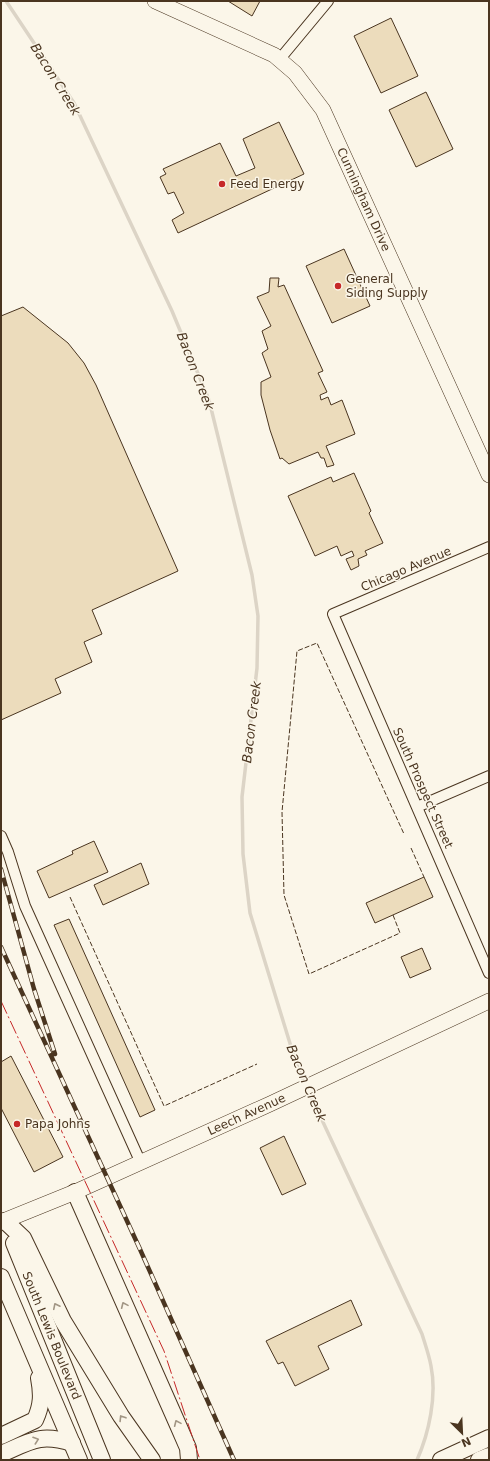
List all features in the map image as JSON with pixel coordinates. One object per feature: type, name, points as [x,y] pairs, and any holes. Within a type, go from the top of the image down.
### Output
[{"type":"main road","points":[[75,1192],[188,1448],[189,1460]]},
{"type":"main road","points":[[2,1218],[22,1238],[63,1321],[148,1455]]},
{"type":"main road","name":"South Lewis Boulevard","points":[[2,1218],[102,1460]]},
{"type":"main road","name":"South Lewis Boulevard","points":[[1,1277],[79,1460]]},
{"type":"main road","points":[[34,1353],[42,1393],[41,1406],[35,1420]]},
{"type":"main road","points":[[1,1436],[35,1420],[89,1429]]},
{"type":"main road","points":[[1,1454],[41,1438],[56,1438],[72,1444]]},
{"type":"main road","points":[[441,1460],[489,1438]]},
{"type":"main road","points":[[479,1460],[489,1456]]},
{"type":"street","name":"Cunningham Drive","points":[[155,1],[274,55],[295,73],[323,110],[489,475]]},
{"type":"street","points":[[279,60],[328,1]]},
{"type":"street","name":"Chicago Avenue","points":[[333,614],[489,547]]},
{"type":"street","name":"South Prospect Street","points":[[333,614],[489,973]]},
{"type":"street","points":[[417,807],[489,776]]},
{"type":"street","points":[[1,836],[8,852],[26,906],[140,1161]]},
{"type":"street","name":"Leech Avenue","points":[[2,1218],[75,1192],[140,1161],[270,1104],[489,1001]]},
{"type":"building","points":[[228,1],[260,1],[252,16]]},
{"type":"building","points":[[391,18],[418,76],[381,93],[354,36]]},
{"type":"building","points":[[426,92],[453,149],[416,167],[389,110]]},
{"type":"building","name":"Feed Energy","points":[[279,122],[304,174],[178,233],[172,220],[184,213],[174,192],[168,194],[160,177],[166,174],[163,169],[220,143],[236,176],[255,168],[243,139]]},
{"type":"building","name":"General Siding Supply","points":[[344,249],[370,306],[332,323],[306,266]]},
{"type":"building","points":[[270,278],[279,278],[278,287],[284,285],[323,371],[318,373],[327,392],[320,395],[321,400],[328,397],[331,405],[342,400],[355,434],[326,446],[334,465],[327,467],[324,458],[321,458],[318,452],[289,464],[282,458],[280,459],[270,430],[261,395],[261,382],[271,377],[262,353],[268,349],[262,331],[271,326],[257,297],[269,292]]},
{"type":"building","points":[[23,307],[68,343],[84,363],[96,385],[178,571],[92,610],[102,634],[84,642],[92,662],[55,679],[61,693],[1,720],[1,316]]},
{"type":"building","points":[[354,473],[371,511],[369,513],[383,543],[365,551],[367,555],[358,559],[359,566],[351,570],[346,559],[354,556],[352,551],[341,556],[337,546],[315,556],[288,496],[331,477],[333,482]]},
{"type":"building","points":[[94,841],[108,872],[49,898],[37,871],[73,854],[72,851]]},
{"type":"building","points":[[141,863],[149,884],[103,905],[94,885]]},
{"type":"building","points":[[424,877],[433,897],[375,923],[366,903]]},
{"type":"building","points":[[69,919],[155,1110],[140,1117],[54,925]]},
{"type":"building","points":[[422,948],[431,969],[410,978],[401,957]]},
{"type":"building","points":[[11,1056],[63,1157],[34,1172],[1,1108],[1,1062]]},
{"type":"building","points":[[284,1136],[306,1184],[282,1195],[260,1148]]},
{"type":"building","points":[[351,1300],[362,1325],[318,1346],[329,1369],[295,1386],[283,1362],[278,1364],[266,1341]]},
{"type":"waterway","name":"Bacon Creek","points":[[6,1],[74,103],[172,311],[209,400],[252,575],[258,616],[257,668],[242,797],[243,854],[250,913],[296,1063],[305,1084]]},
{"type":"waterway","name":"Bacon Creek","points":[[308,1090],[422,1334],[427,1350],[433,1378],[431,1414],[425,1438],[417,1460]]},
{"type":"railway","points":[[1,869],[34,989],[55,1054]]},
{"type":"railway","points":[[1,947],[139,1247],[234,1460]]},
{"type":"fence","points":[[393,915],[400,933],[309,974],[284,895],[282,812],[297,651],[317,643],[404,834]]},
{"type":"fence","points":[[411,848],[424,877]]},
{"type":"fence","points":[[70,897],[164,1106],[257,1064]]},
{"type":"power","points":[[1,1001],[164,1351],[200,1460]]},
{"type":"place","name":"Feed Energy","points":[[222,184]]},
{"type":"place","name":"General Siding Supply","points":[[338,286]]},
{"type":"place","name":"Papa Johns","points":[[17,1124]]}]
